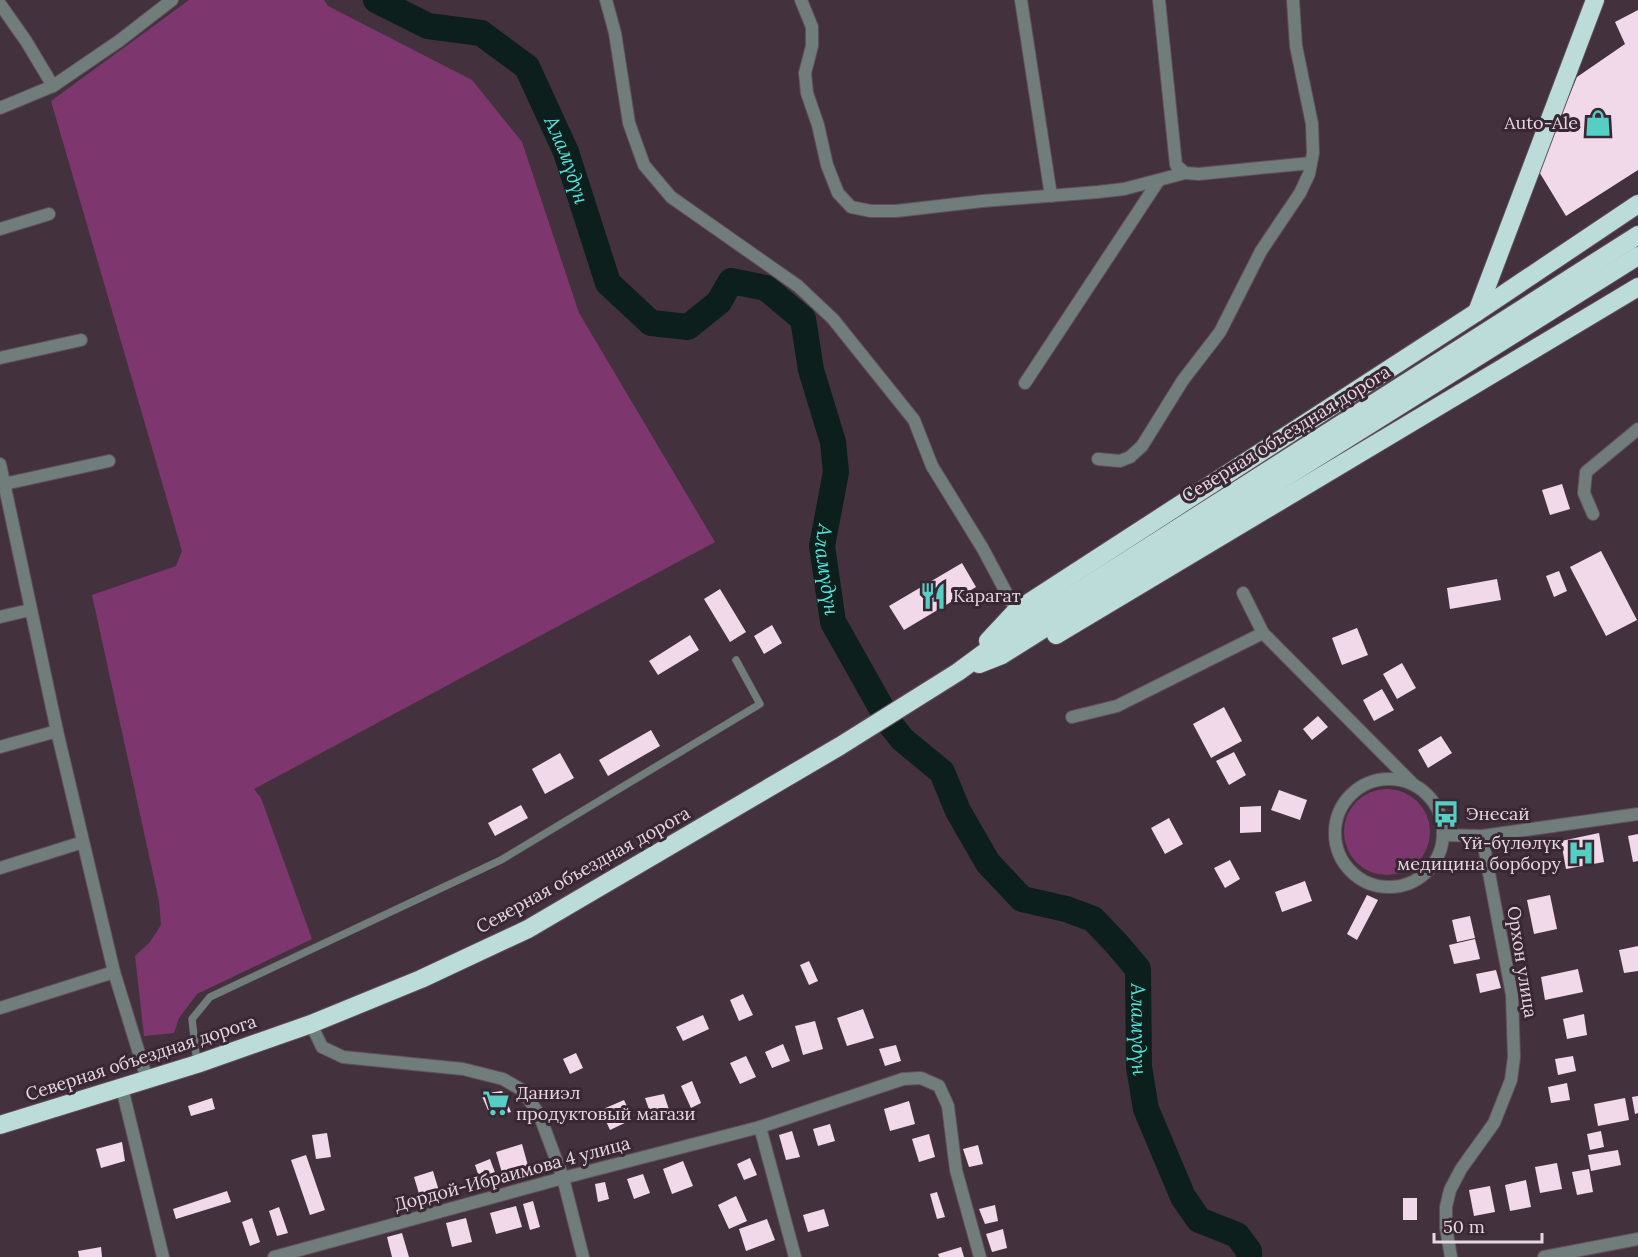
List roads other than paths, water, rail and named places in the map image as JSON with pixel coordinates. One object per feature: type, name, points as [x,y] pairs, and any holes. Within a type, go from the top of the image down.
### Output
[{"type":"highway","points":[[1477,312],[1595,0]]},
{"type":"highway","points":[[951,676],[1016,611],[1477,312],[1638,204]]},
{"type":"highway","name":"Северная объездная дорога","points":[[0,1125],[197,1064],[311,1024],[421,979],[528,929],[840,746],[1638,235]]},
{"type":"highway","name":"Северная объездная дорога","points":[[951,676],[1002,655],[1638,256]]},
{"type":"highway","points":[[951,676],[1008,664],[1638,287]]},
{"type":"street","points":[[0,108],[53,86],[119,41],[172,0]]},
{"type":"street","points":[[606,0],[615,33],[629,123],[644,165],[671,198],[798,286],[833,319],[914,420],[932,466],[983,549],[1016,611]]},
{"type":"street","points":[[801,0],[812,27],[812,46],[805,73],[807,93],[818,125],[827,165],[838,194],[851,207],[871,211],[896,211],[1124,189],[1185,173],[1199,174],[1311,163]]},
{"type":"street","points":[[1021,0],[1051,196]]},
{"type":"street","points":[[1159,0],[1176,165],[1185,173]]},
{"type":"street","points":[[1098,459],[1120,461],[1130,457],[1142,446],[1183,380],[1220,332],[1262,251],[1300,193],[1309,174],[1313,153],[1312,124],[1296,46],[1293,0]]},
{"type":"street","points":[[0,4],[53,86]]},
{"type":"street","points":[[1025,383],[1159,180]]},
{"type":"street","points":[[0,229],[49,214]]},
{"type":"street","points":[[0,358],[81,340]]},
{"type":"street","points":[[1593,514],[1584,493],[1586,472],[1638,429]]},
{"type":"street","points":[[2,485],[109,460]]},
{"type":"street","points":[[0,464],[2,485],[57,731],[114,972],[147,1079]]},
{"type":"street","points":[[1243,593],[1263,633],[1413,784],[1428,795],[1439,811],[1444,835],[1440,854],[1426,874],[1404,886],[1380,888],[1362,881],[1352,875],[1341,860],[1335,846],[1334,827],[1337,816],[1351,794],[1366,783],[1392,779],[1413,784]]},
{"type":"street","points":[[0,617],[30,610]]},
{"type":"street","points":[[1072,717],[1118,706],[1263,633]]},
{"type":"street","points":[[0,747],[57,731]]},
{"type":"street","points":[[1444,835],[1482,836],[1638,814]]},
{"type":"street","name":"Орхон улица","points":[[1451,1257],[1446,1228],[1446,1207],[1450,1190],[1494,1123],[1503,1104],[1514,1057],[1512,995],[1482,836]]},
{"type":"street","points":[[0,868],[83,842]]},
{"type":"street","points":[[0,1008],[114,972]]},
{"type":"street","points":[[311,1024],[322,1047],[343,1058],[463,1069],[503,1079],[522,1090],[539,1114],[562,1178],[583,1257]]},
{"type":"street","name":"Дордой-Ибраимова 4 улица","points":[[274,1257],[562,1178],[760,1127],[903,1079],[921,1078],[939,1086],[948,1106],[956,1170],[980,1257]]},
{"type":"street","points":[[122,1088],[162,1257]]},
{"type":"street","points":[[760,1127],[795,1257]]},
{"type":"street","points":[[1544,1257],[1638,1239]]},
{"type":"lane","points":[[197,1064],[192,1019],[210,997],[501,860],[760,704],[736,660]]},
{"type":"waterway","name":"Аламүдүн","points":[[376,0],[428,26],[481,33],[527,67],[566,152],[608,283],[651,323],[688,327],[719,302],[731,281],[766,288],[803,319],[811,370],[833,442],[836,472],[822,546],[833,622],[891,725],[902,739],[942,772],[958,811],[988,863],[1022,899],[1066,909],[1093,919],[1138,969],[1139,1067],[1146,1109],[1183,1197],[1199,1220],[1237,1235],[1249,1251],[1249,1257]]},
{"type":"place","name":"Auto-Ale","points":[[1598,123]]},
{"type":"place","name":"Карагат","points":[[933,596]]},
{"type":"place","name":"Энесай","points":[[1446,814]]},
{"type":"place","name":"Үй-бүлөлүк медицина борбору","points":[[1581,853]]},
{"type":"place","name":"Даниэл продуктовый магази","points":[[496,1103]]}]
